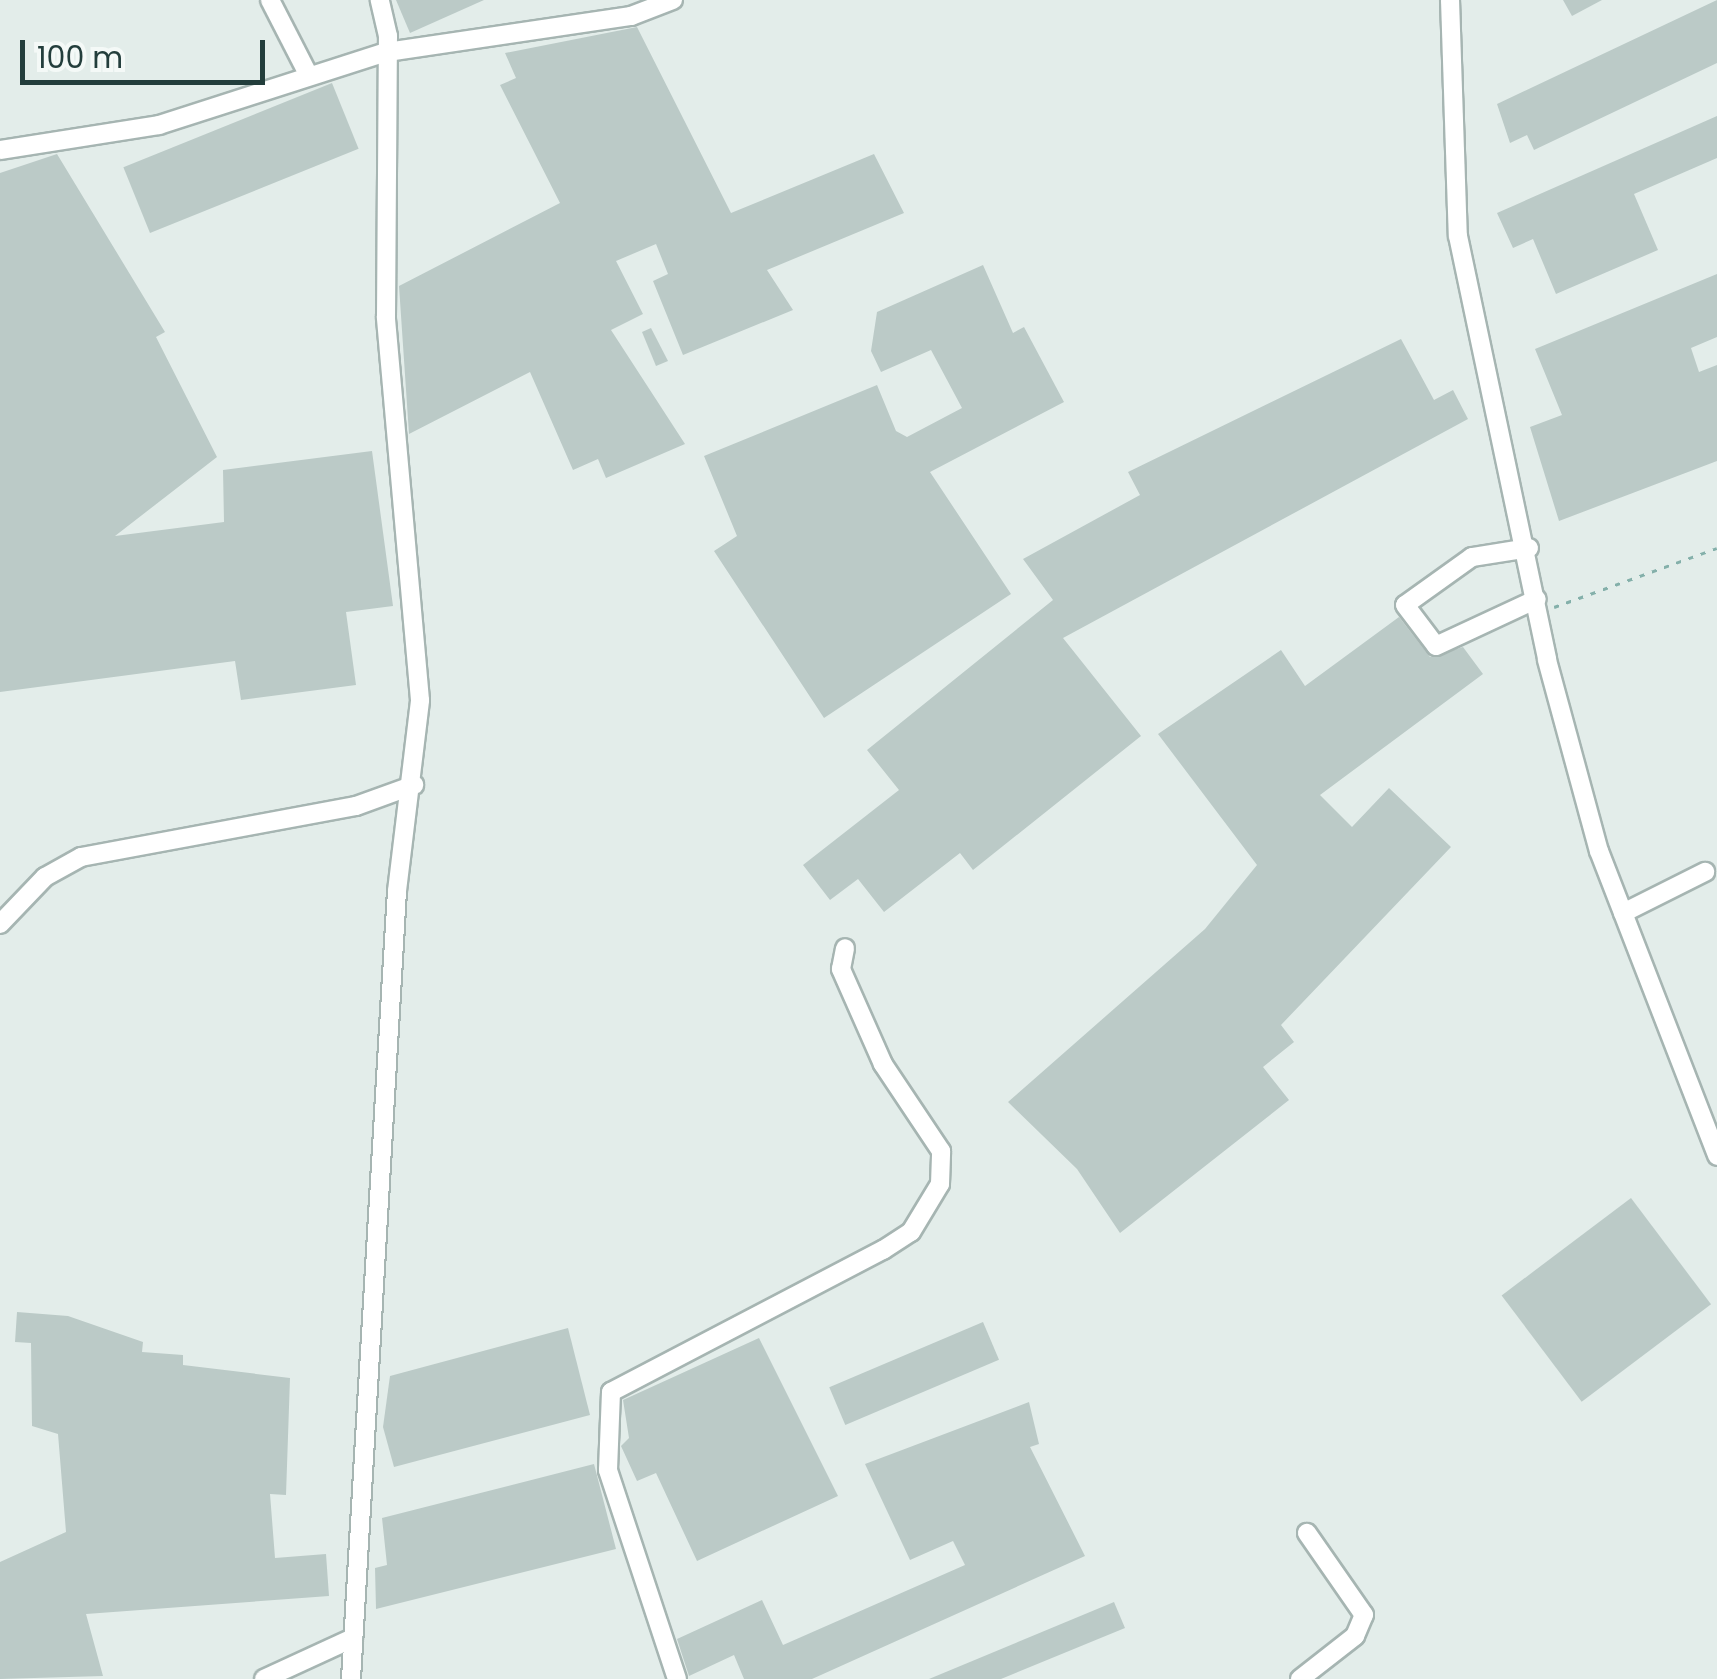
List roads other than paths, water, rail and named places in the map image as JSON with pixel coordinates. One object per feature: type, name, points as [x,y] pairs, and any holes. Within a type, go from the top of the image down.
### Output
[{"type":"street","points":[[270,0],[308,74]]},
{"type":"street","points":[[350,1679],[396,890],[414,784],[420,700],[386,317],[388,52],[380,0]]},
{"type":"street","points":[[0,150],[159,124],[308,74],[388,52],[631,16],[673,0]]},
{"type":"street","points":[[1450,0],[1458,236],[1529,548],[1570,756],[1623,913],[1717,1156]]},
{"type":"street","points":[[1529,548],[1472,557],[1405,605],[1436,646],[1538,606]]},
{"type":"street","points":[[0,924],[44,878],[80,857],[356,806],[414,784]]},
{"type":"street","points":[[1623,913],[1705,872]]},
{"type":"street","points":[[677,1679],[608,1470],[611,1392],[883,1250],[911,1232],[940,1184],[941,1152],[883,1064],[841,969],[845,948]]},
{"type":"street","points":[[1300,1679],[1355,1636],[1364,1615],[1307,1533]]},
{"type":"street","points":[[264,1679],[353,1638]]}]
